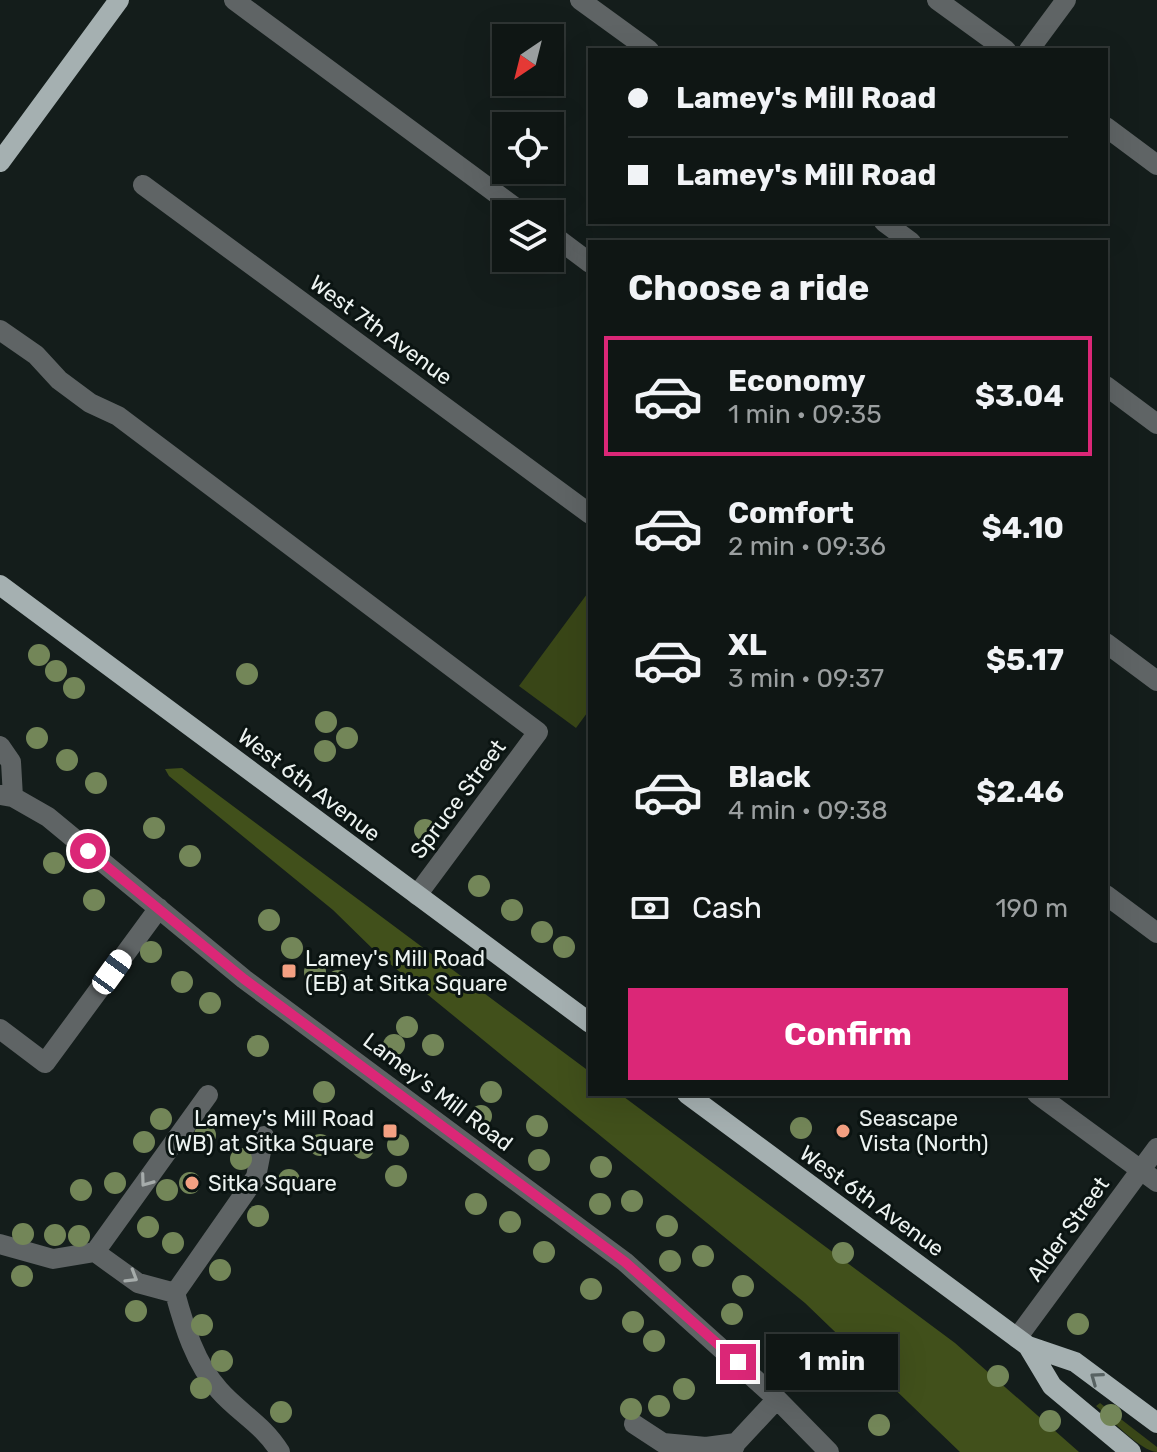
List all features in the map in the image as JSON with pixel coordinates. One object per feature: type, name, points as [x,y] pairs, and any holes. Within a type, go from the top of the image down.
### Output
[{"type":"main road","points":[[0,162],[119,0]]},
{"type":"main road","name":"West 6th Avenue","points":[[0,585],[588,1022]]},
{"type":"main road","name":"West 6th Avenue","points":[[690,1096],[1023,1342],[1075,1362],[1157,1423]]},
{"type":"main road","name":"West 6th Avenue","points":[[1023,1342],[1052,1386],[1131,1452]]},
{"type":"street","points":[[234,0],[505,200]]},
{"type":"street","points":[[580,0],[646,48]]},
{"type":"street","points":[[937,0],[1003,48]]},
{"type":"street","points":[[1030,48],[1066,0]]},
{"type":"street","points":[[1108,128],[1157,165]]},
{"type":"street","name":"West 7th Avenue","points":[[143,185],[588,513]]},
{"type":"street","points":[[564,244],[588,262]]},
{"type":"street","name":"Spruce Street","points":[[0,330],[36,355],[59,380],[90,403],[118,416],[538,732],[417,895]]},
{"type":"street","points":[[1108,387],[1157,424]]},
{"type":"street","points":[[1108,644],[1157,681]]},
{"type":"street","points":[[0,746],[11,762],[6,796]]},
{"type":"street","name":"Lamey's Mill Road","points":[[6,796],[48,817],[244,979],[625,1262],[777,1399],[829,1452]]},
{"type":"street","points":[[1108,896],[1157,933]]},
{"type":"street","points":[[0,1029],[45,1063],[159,908]]},
{"type":"street","points":[[0,1244],[53,1259],[95,1252],[208,1095]]},
{"type":"street","points":[[1040,1096],[1149,1176]]},
{"type":"street","points":[[175,1293],[256,1177],[264,1136]]},
{"type":"street","name":"Alder Street","points":[[1023,1342],[1149,1176],[1157,1148]]},
{"type":"street","points":[[95,1252],[138,1283],[175,1293]]},
{"type":"street","points":[[175,1293],[195,1354],[218,1389],[268,1433],[280,1452]]},
{"type":"street","points":[[634,1424],[663,1443],[734,1448],[777,1399]]},
{"type":"green space","points":[[588,593],[588,712],[576,728],[519,686]]},
{"type":"green space","points":[[182,768],[588,1071],[588,1096],[623,1096],[955,1343],[1079,1452],[960,1452],[805,1303],[378,954],[333,910],[169,776],[165,769]]},
{"type":"green space","points":[[1100,1403],[1157,1447],[1157,1452],[1142,1446],[1125,1433],[1096,1406]]},
{"type":"place","name":"Lamey's Mill Road (EB) at Sitka Square","points":[[289,971]]},
{"type":"place","name":"Lamey's Mill Road (WB) at Sitka Square","points":[[390,1131]]},
{"type":"place","name":"Seascape Vista (North)","points":[[843,1131]]},
{"type":"place","name":"Sitka Square","points":[[192,1183]]},
{"type":"route","points":[[88,851],[244,979],[625,1262],[738,1362]]}]
